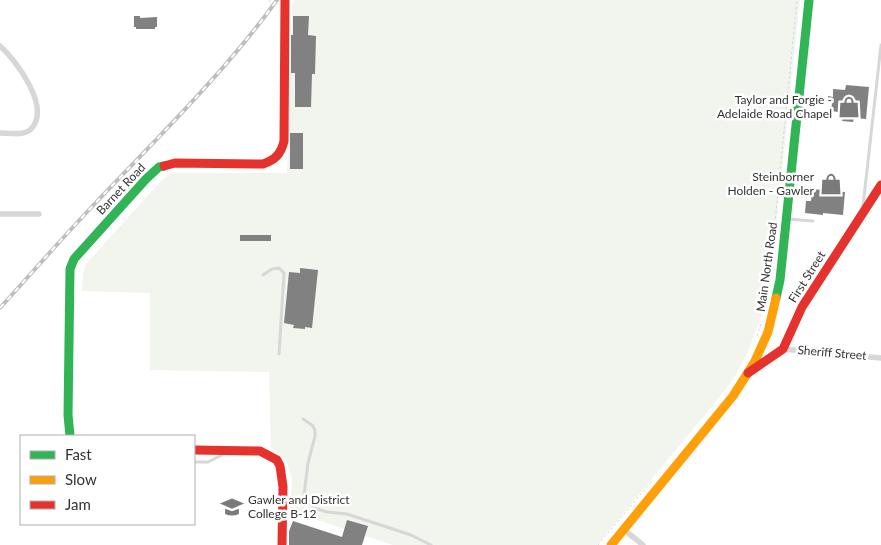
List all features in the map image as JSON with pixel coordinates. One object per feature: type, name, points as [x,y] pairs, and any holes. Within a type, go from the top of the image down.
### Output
[{"type":"street","name":"Barnet Road","points":[[70,435],[68,415],[70,269],[74,260],[146,179],[159,167],[175,163],[263,164],[273,161],[278,156],[284,141],[285,0]]},
{"type":"street","name":"Main North Road","points":[[611,545],[722,410],[748,373],[763,344],[772,319],[780,280],[809,0]]},
{"type":"street","points":[[0,46],[27,78],[35,97],[36,113],[35,122],[30,130],[22,134],[0,133]]},
{"type":"street","name":"First Street","points":[[748,373],[783,349],[802,307],[881,185]]},
{"type":"street","points":[[0,214],[39,214]]},
{"type":"street","name":"Sheriff Street","points":[[783,349],[881,358]]},
{"type":"street","points":[[195,450],[260,451],[278,461],[282,476],[282,545]]},
{"type":"street","points":[[624,530],[642,545]]},
{"type":"lane","points":[[863,212],[881,45]]},
{"type":"lane","points":[[786,219],[813,221]]},
{"type":"lane","points":[[263,275],[272,269],[279,268],[284,273],[278,354]]},
{"type":"lane","points":[[303,420],[312,425],[315,430],[304,495],[314,508],[326,512],[347,514],[411,535],[431,545]]},
{"type":"lane","points":[[195,462],[208,462],[229,451]]},
{"type":"path","points":[[269,0],[273,8],[280,0]]},
{"type":"path","points":[[767,299],[797,0]]},
{"type":"path","points":[[755,342],[764,315]]},
{"type":"path","points":[[598,545],[655,478]]},
{"type":"shaded area","points":[[294,0],[800,0],[769,294],[748,352],[734,378],[713,405],[597,545],[393,545],[290,511],[292,477],[286,461],[271,448],[269,372],[150,370],[150,293],[82,291],[83,274],[86,264],[161,181],[171,173],[287,173],[292,3]]},
{"type":"building","points":[[134,16],[140,16],[140,18],[157,17],[157,27],[155,29],[136,29],[134,27]]},
{"type":"building","points":[[293,16],[309,16],[308,35],[316,36],[315,74],[312,74],[311,107],[295,107],[295,73],[291,73]]},
{"type":"building","name":"Taylor and Forgie - Adelaide Road Chapel","points":[[846,85],[869,87],[866,119],[854,118],[853,122],[842,121],[843,117],[838,117],[838,112],[831,111],[832,103],[828,103],[828,96],[833,97],[833,89],[845,90]]},
{"type":"building","points":[[290,133],[303,133],[303,169],[290,169]]},
{"type":"building","points":[[812,189],[845,192],[843,215],[805,213],[806,201],[811,201]]},
{"type":"building","points":[[240,235],[271,235],[271,241],[240,241]]},
{"type":"building","points":[[300,268],[318,270],[312,328],[305,327],[305,329],[293,328],[294,325],[284,323],[289,272],[300,273]]},
{"type":"building","points":[[347,520],[368,526],[362,545],[289,545],[289,531],[293,521],[342,537]]},
{"type":"railway","points":[[0,308],[76,224],[210,83],[277,0]]},
{"type":"traffic: fast","points":[[776,298],[780,280],[809,0]]},
{"type":"traffic: fast","points":[[70,435],[68,415],[70,269],[74,259],[146,179],[159,167],[164,166]]},
{"type":"traffic: slow","points":[[611,545],[733,396],[754,363],[768,332],[776,298]]},
{"type":"traffic: jam","points":[[164,166],[175,163],[263,164],[271,161],[279,153],[284,141],[285,0]]},
{"type":"traffic: jam","points":[[748,373],[783,349],[802,307],[881,185]]},
{"type":"traffic: jam","points":[[195,450],[260,451],[277,460],[280,466],[283,487],[282,545]]},
{"type":"place","name":"Taylor and Forgie - Adelaide Road Chapel","points":[[849,107]]},
{"type":"place","name":"Steinborner Holden - Gawler","points":[[831,184]]},
{"type":"place","name":"Gawler and District College B-12","points":[[232,507]]}]
